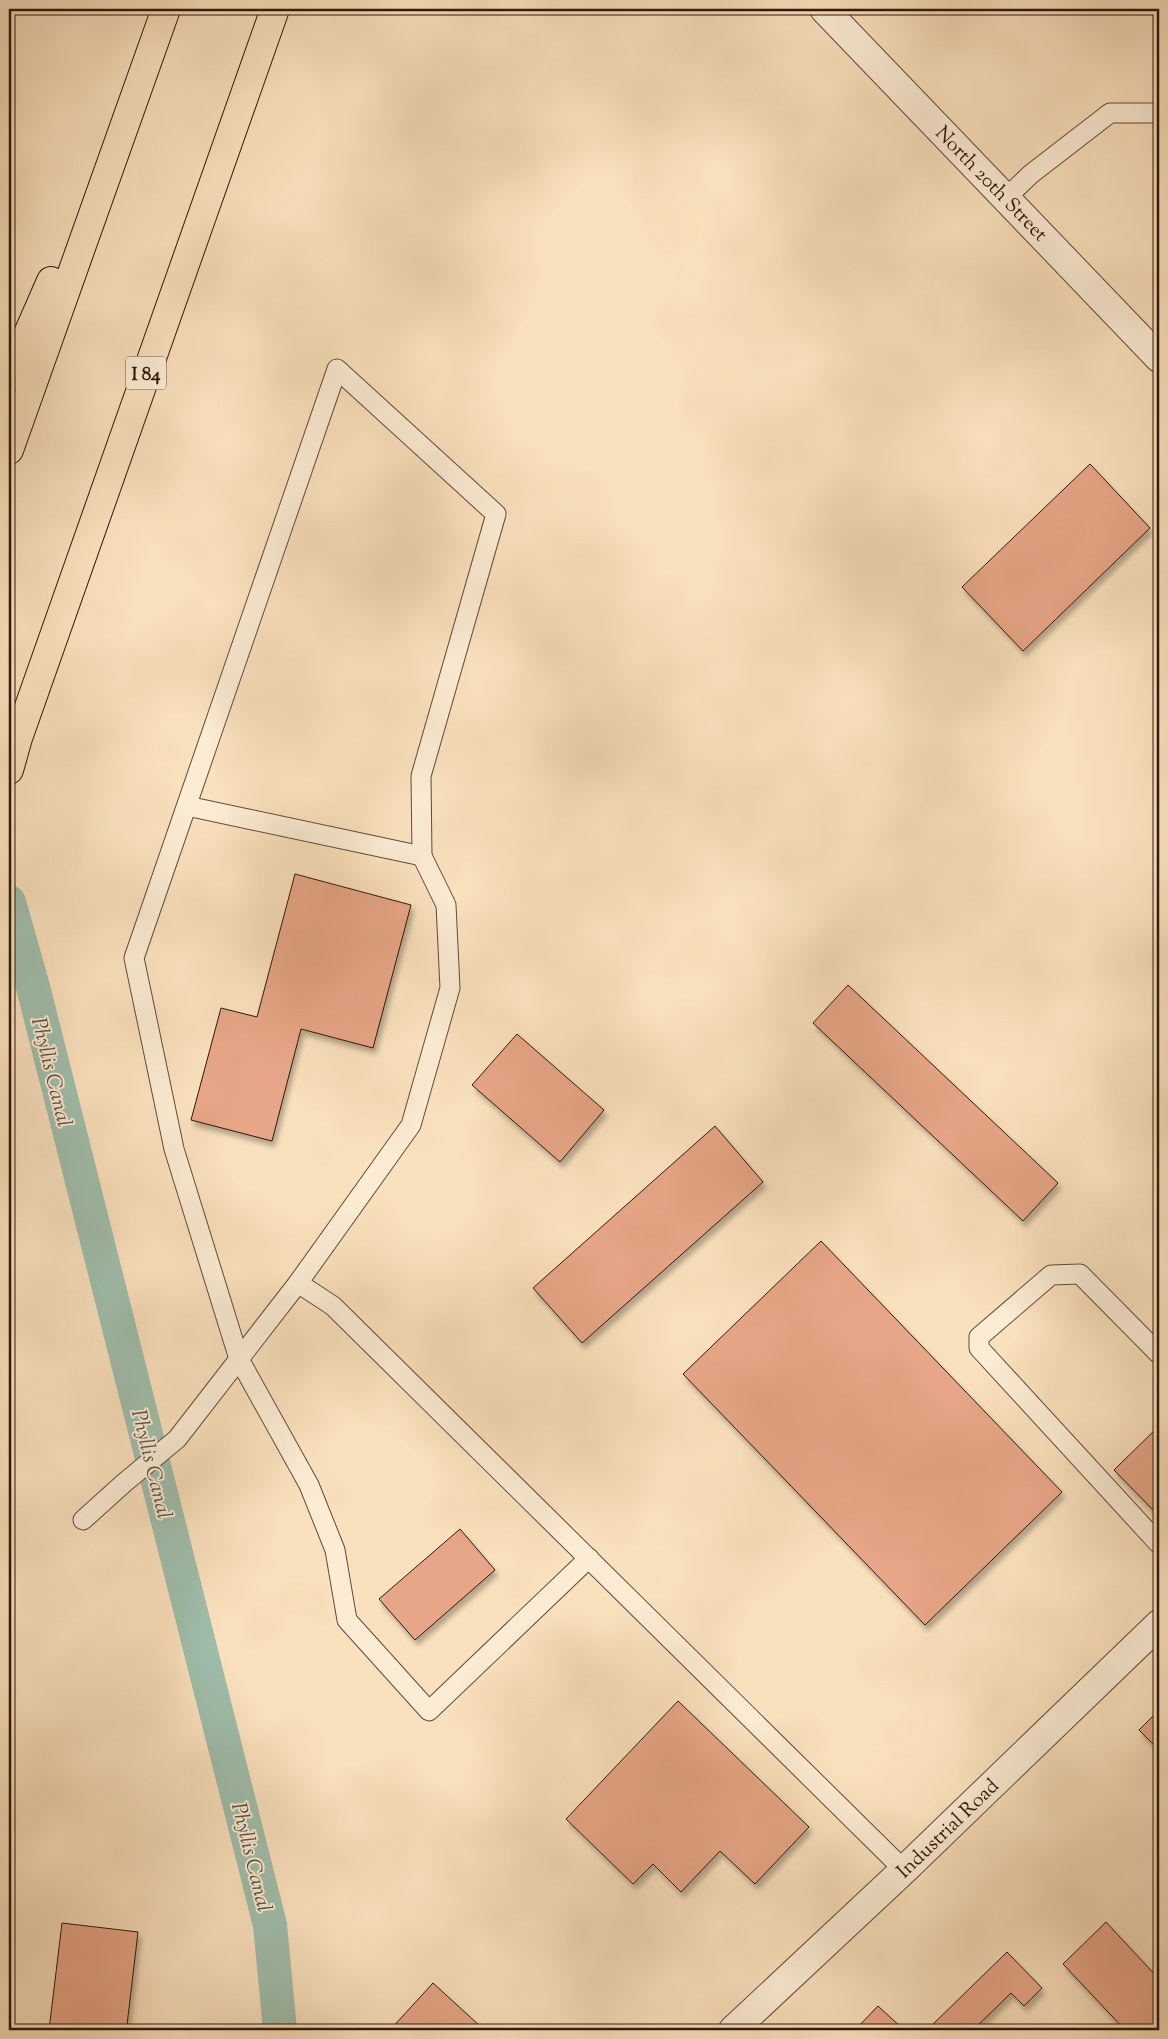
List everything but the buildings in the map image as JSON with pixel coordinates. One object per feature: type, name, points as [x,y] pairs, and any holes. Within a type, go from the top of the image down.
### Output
[{"type":"highway","points":[[9,450],[166,9]]},
{"type":"highway","name":"I 84","points":[[9,770],[18,738],[275,9]]},
{"type":"highway","points":[[9,377],[142,76]]},
{"type":"street","name":"North 20th Street","points":[[831,12],[1159,358]]},
{"type":"street","name":"Industrial Road","points":[[741,2028],[1159,1624]]},
{"type":"lane","points":[[1006,198],[1031,174],[1110,114],[1159,114]]},
{"type":"lane","points":[[84,1520],[124,1483],[177,1439],[239,1359],[298,1284],[411,1125],[450,988],[446,905],[422,856],[421,776],[496,514],[337,369],[134,958],[174,1149],[239,1359],[309,1485],[335,1550],[347,1620],[429,1711],[588,1558]]},
{"type":"lane","points":[[187,806],[422,856]]},
{"type":"lane","points":[[1159,1354],[1080,1274],[1052,1275],[979,1337],[979,1348],[1159,1544]]},
{"type":"lane","points":[[298,1284],[333,1306],[904,1870]]},
{"type":"waterway","name":"Phyllis Canal","points":[[9,902],[33,987],[270,1925],[280,2030]]}]
